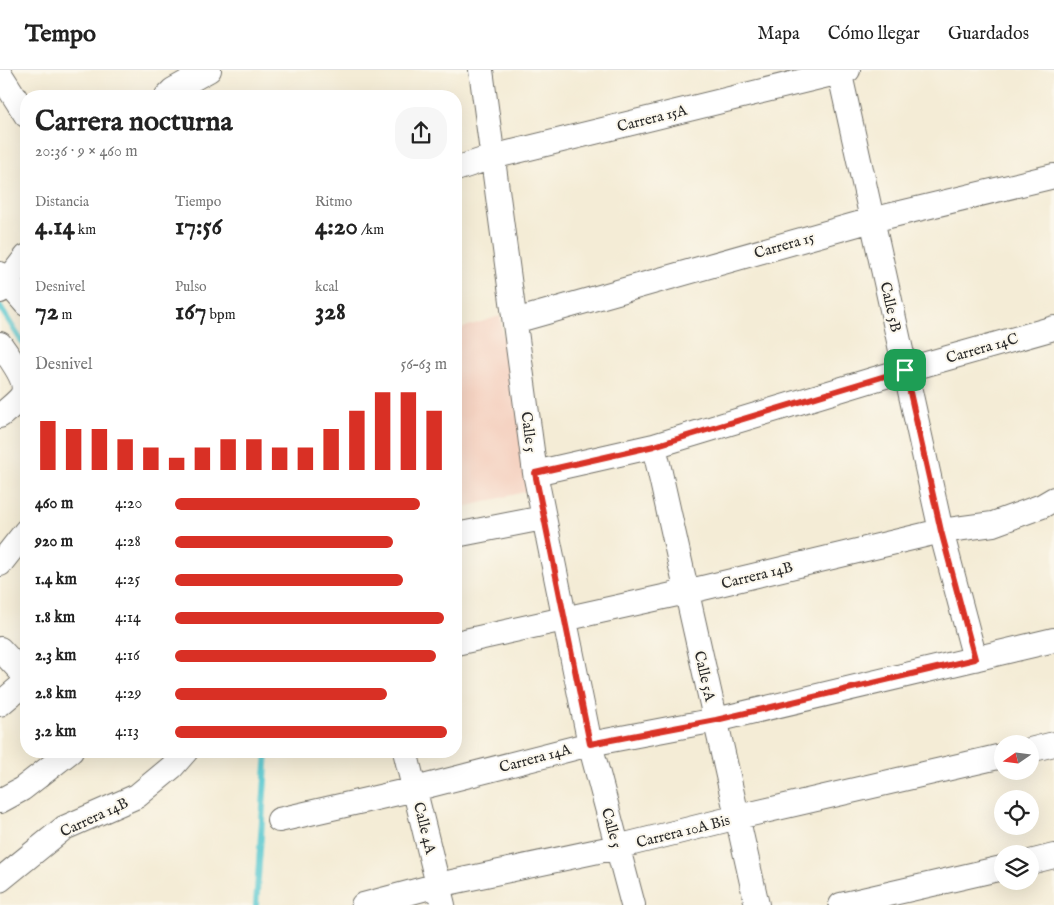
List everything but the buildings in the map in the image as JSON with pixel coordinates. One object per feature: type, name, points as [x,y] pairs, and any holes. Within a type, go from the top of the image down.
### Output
[{"type":"street","points":[[173,90],[209,70]]},
{"type":"street","name":"Calle 5","points":[[481,70],[535,473],[543,518],[590,744],[633,905]]},
{"type":"street","name":"Carrera 15A","points":[[462,166],[492,157],[842,71]]},
{"type":"street","name":"Calle 5B","points":[[842,71],[872,220],[941,531],[975,659]]},
{"type":"street","points":[[0,74],[20,106]]},
{"type":"street","name":"Carrera 15","points":[[515,321],[872,220],[1054,176]]},
{"type":"street","points":[[20,263],[2,282],[20,298]]},
{"type":"street","name":"Carrera 14C","points":[[535,473],[654,446],[905,370],[1054,328]]},
{"type":"street","points":[[0,344],[20,375]]},
{"type":"street","points":[[0,416],[20,397]]},
{"type":"street","name":"Calle 5A","points":[[654,446],[757,905]]},
{"type":"street","name":"Carrera 14B","points":[[462,642],[565,620],[941,531],[993,524],[1042,506],[1054,499]]},
{"type":"street","points":[[462,534],[543,518]]},
{"type":"street","points":[[0,564],[20,539]]},
{"type":"street","name":"Carrera 14A","points":[[279,820],[415,789],[590,744],[716,720],[1054,640]]},
{"type":"street","points":[[0,649],[20,671]]},
{"type":"street","points":[[0,704],[20,687]]},
{"type":"street","points":[[1039,748],[1054,744]]},
{"type":"street","points":[[0,801],[22,789],[62,758]]},
{"type":"street","name":"Carrera 14B","points":[[0,880],[64,828],[137,796],[172,767],[180,758]]},
{"type":"street","name":"Calle 4A","points":[[407,758],[440,895]]},
{"type":"street","name":"Carrera 10A Bis","points":[[363,905],[440,895],[617,847],[738,817],[994,758]]},
{"type":"street","points":[[1039,860],[1054,856]]},
{"type":"street","points":[[841,905],[940,894],[994,871]]},
{"type":"shaded area","points":[[500,316],[532,490],[462,508],[462,328]]},
{"type":"waterway","points":[[0,307],[20,339]]},
{"type":"waterway","points":[[256,905],[266,758]]},
{"type":"route","points":[[905,370],[941,531],[975,659],[716,720],[590,744],[535,473],[654,446],[905,370]]}]
